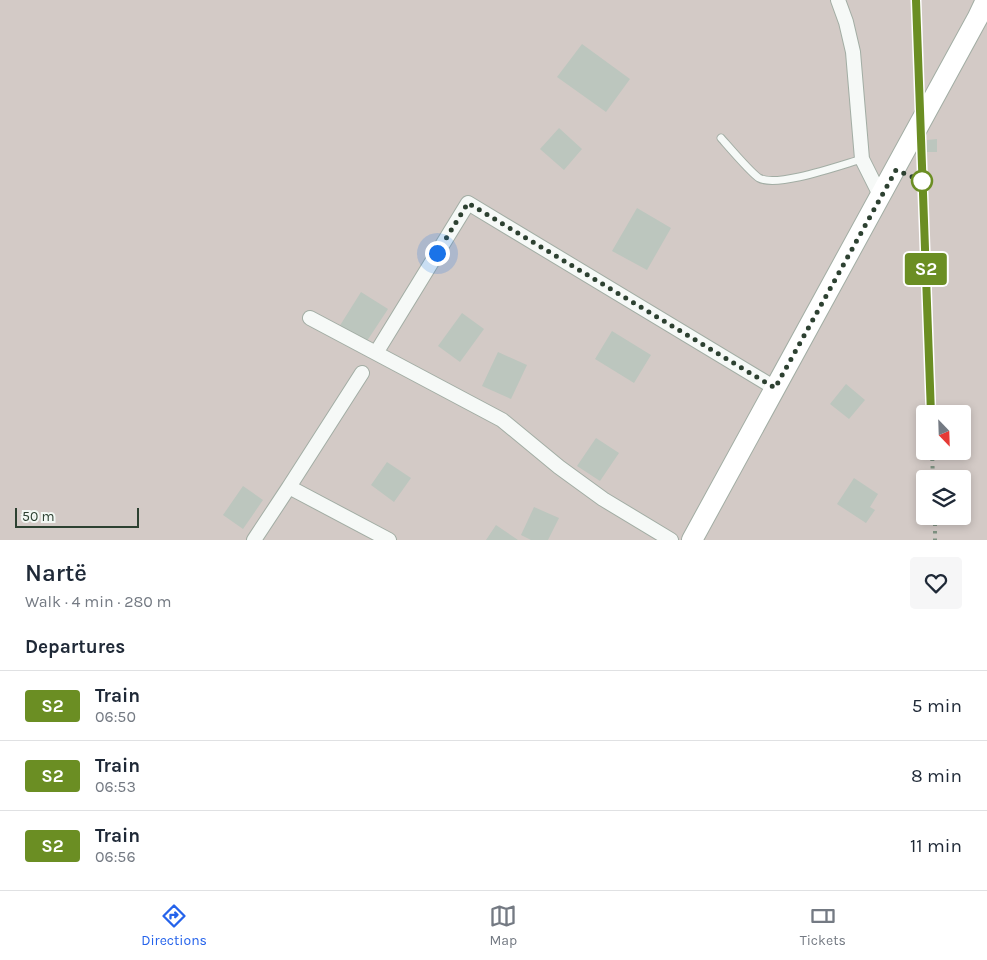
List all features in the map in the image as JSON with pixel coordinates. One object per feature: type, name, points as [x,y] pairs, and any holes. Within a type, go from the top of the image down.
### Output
[{"type":"street","points":[[838,0],[846,22],[853,52],[862,159],[881,197]]},
{"type":"street","points":[[692,540],[881,197],[986,0]]},
{"type":"street","points":[[376,353],[468,203],[775,388]]},
{"type":"street","points":[[310,318],[502,420],[559,467],[603,499],[671,540]]},
{"type":"street","points":[[254,540],[362,373]]},
{"type":"street","points":[[288,487],[388,540]]},
{"type":"lane","points":[[721,138],[760,178],[771,180],[792,179],[862,159]]},
{"type":"shaded area","points":[[0,0],[987,0],[987,540],[0,540]]},
{"type":"building","points":[[582,44],[630,79],[606,112],[557,77]]},
{"type":"building","points":[[559,128],[582,149],[564,170],[540,149]]},
{"type":"building","points":[[937,139],[937,152],[927,152],[927,140]]},
{"type":"building","points":[[637,208],[671,228],[647,270],[612,251]]},
{"type":"building","points":[[361,292],[388,309],[365,344],[339,327]]},
{"type":"building","points":[[462,313],[484,329],[460,362],[438,346]]},
{"type":"building","points":[[612,331],[651,355],[634,383],[595,359]]},
{"type":"building","points":[[498,352],[527,365],[511,399],[482,386]]},
{"type":"building","points":[[846,384],[865,400],[849,419],[830,404]]},
{"type":"building","points":[[596,438],[619,453],[600,481],[577,466]]},
{"type":"building","points":[[387,462],[411,478],[394,502],[371,485]]},
{"type":"building","points":[[854,478],[878,494],[870,507],[875,510],[866,523],[837,504]]},
{"type":"building","points":[[243,486],[263,500],[243,529],[223,515]]},
{"type":"building","points":[[534,507],[559,518],[548,540],[531,540],[521,535]]},
{"type":"building","points":[[496,525],[518,540],[486,540]]},
{"type":"railway","points":[[916,0],[931,405]]},
{"type":"railway","points":[[932,460],[933,470]]},
{"type":"railway","points":[[935,525],[935,540]]},
{"type":"train","name":"S2","points":[[916,0],[931,405]]},
{"type":"route","points":[[437,253],[468,203],[775,388],[896,170],[922,181]]}]
